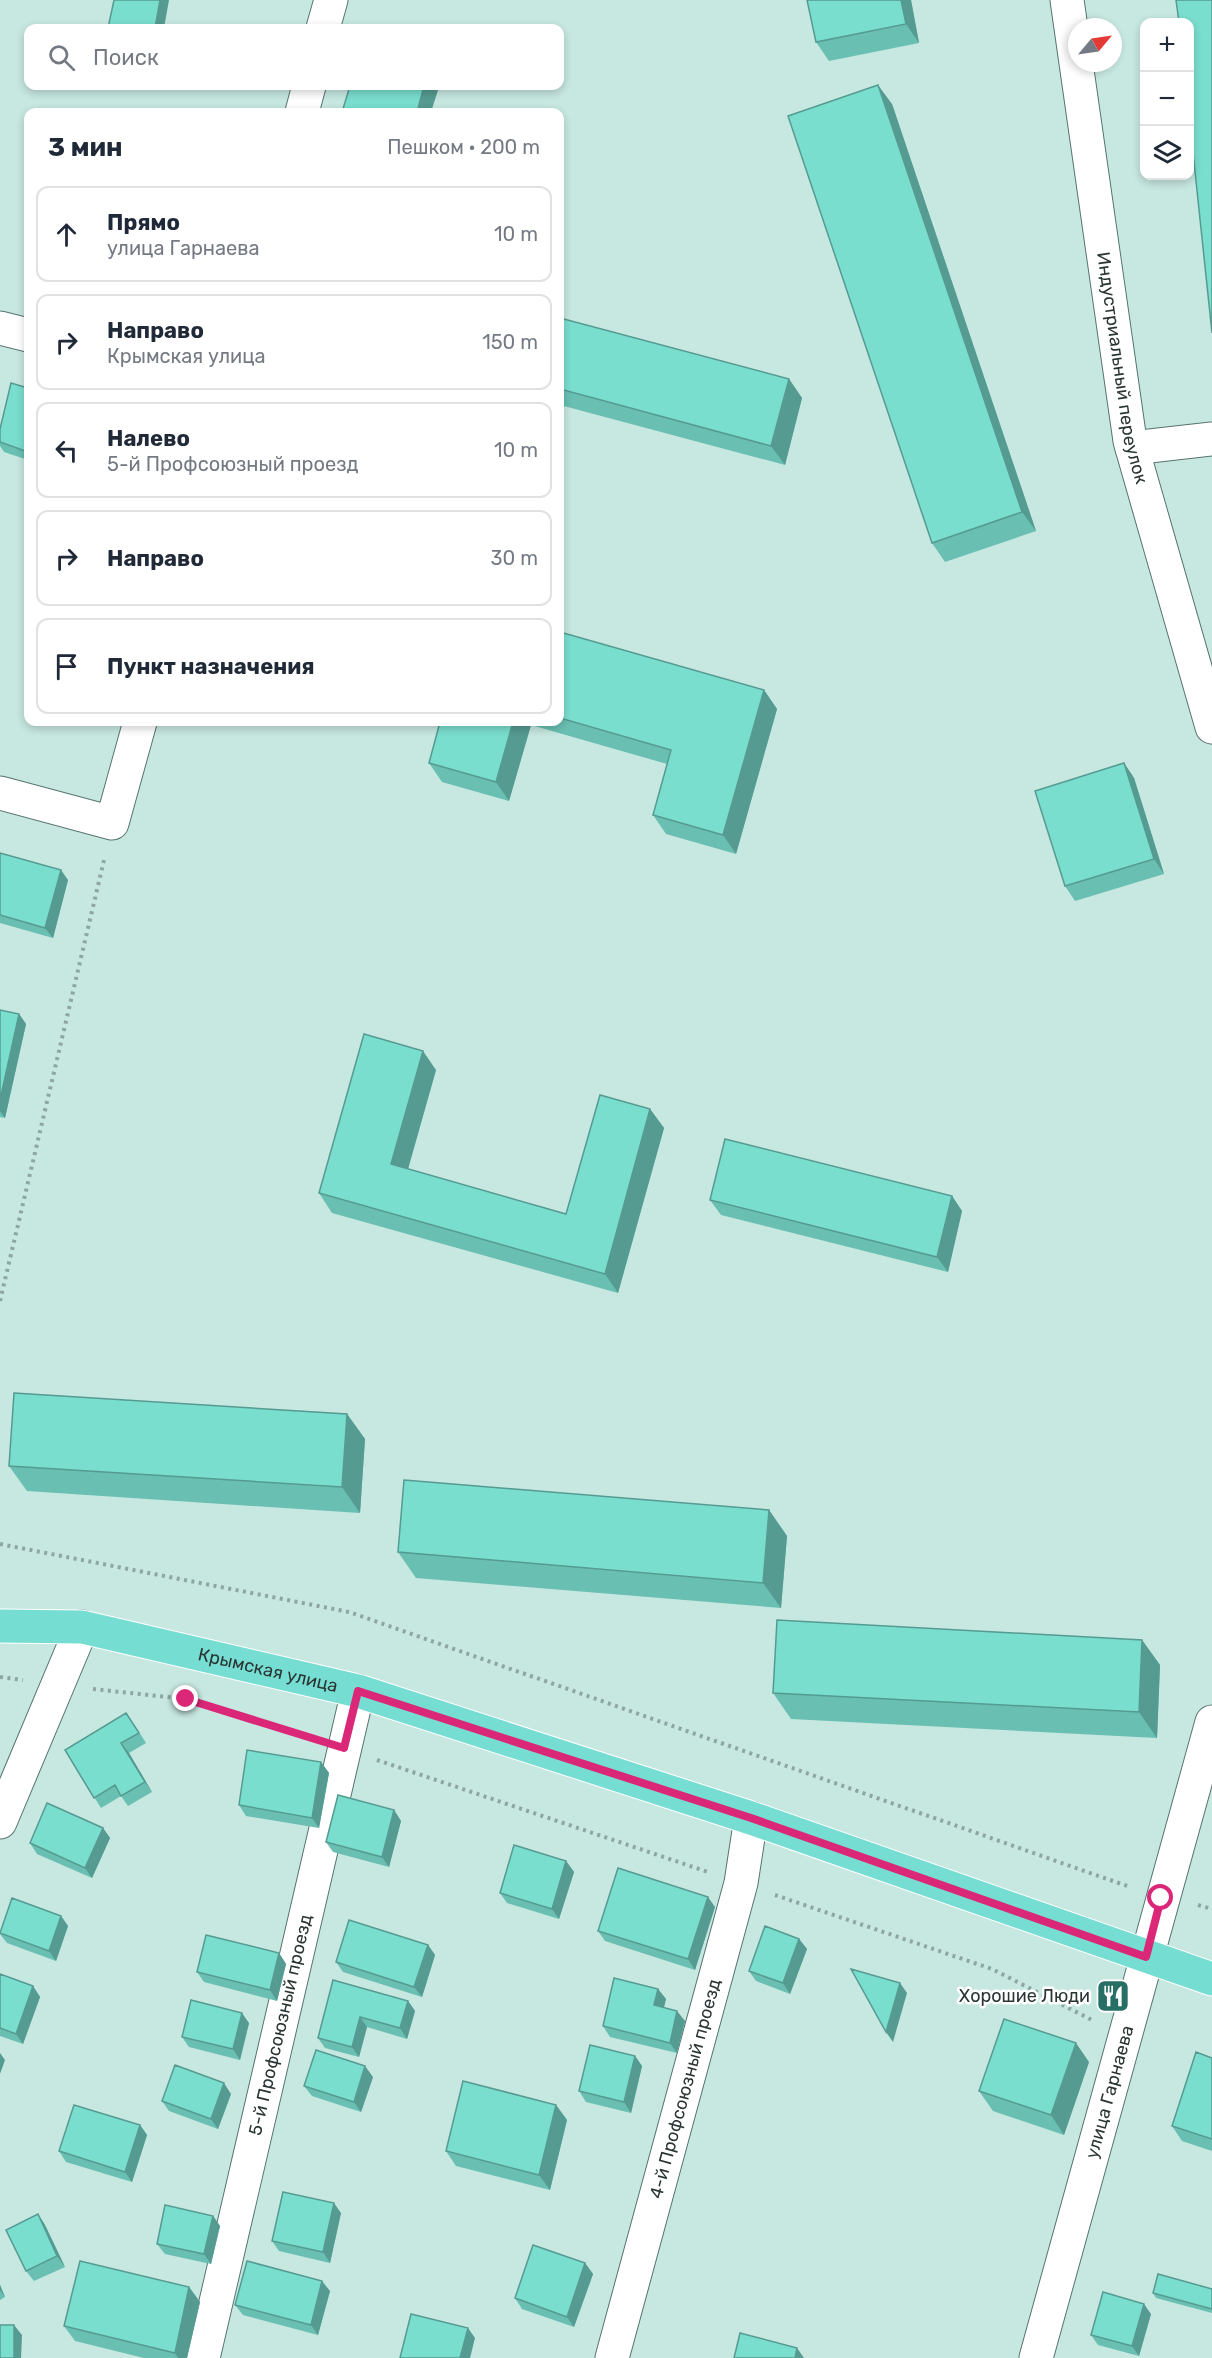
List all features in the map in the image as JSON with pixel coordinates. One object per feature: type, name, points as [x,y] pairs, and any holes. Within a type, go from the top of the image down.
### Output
[{"type":"main road","name":"Крымская улица","points":[[0,1626],[82,1627],[358,1691],[751,1818],[1212,1979]]},
{"type":"street","points":[[324,24],[331,0]]},
{"type":"street","name":"Индустриальный переулок","points":[[1067,0],[1132,448],[1212,727]]},
{"type":"street","points":[[303,108],[308,90]]},
{"type":"street","points":[[0,328],[24,334]]},
{"type":"street","points":[[1132,448],[1212,438]]},
{"type":"street","points":[[0,793],[112,823],[139,726]]},
{"type":"street","points":[[0,1822],[82,1627]]},
{"type":"street","name":"5-й Профсоюзный проезд","points":[[203,2358],[358,1691]]},
{"type":"street","name":"улица Гарнаева","points":[[1045,2355],[1161,1898],[1212,1722]]},
{"type":"street","name":"4-й Профсоюзный проезд","points":[[612,2358],[741,1883],[751,1818]]},
{"type":"path","points":[[0,1301],[112,823]]},
{"type":"path","points":[[0,1544],[349,1611],[1161,1898]]},
{"type":"path","points":[[0,1677],[59,1686],[186,1699],[344,1748],[992,1969],[1092,2020]]},
{"type":"building","points":[[114,0],[160,0],[156,24],[109,24]]},
{"type":"building","points":[[807,0],[901,0],[906,24],[816,42]]},
{"type":"building","points":[[1176,0],[1212,0],[1212,333],[1194,162],[1194,18],[1178,18]]},
{"type":"building","points":[[878,85],[1022,512],[932,543],[788,116]]},
{"type":"building","points":[[349,90],[423,90],[418,108],[343,108]]},
{"type":"building","points":[[564,319],[789,379],[771,446],[564,390]]},
{"type":"building","points":[[11,383],[24,387],[24,451],[0,442],[0,429]]},
{"type":"building","points":[[564,633],[764,690],[723,835],[653,815],[671,750],[564,719]]},
{"type":"building","points":[[439,726],[512,726],[496,782],[429,763]]},
{"type":"building","points":[[1124,763],[1154,859],[1065,886],[1035,791]]},
{"type":"building","points":[[0,853],[61,870],[45,928],[0,915]]},
{"type":"building","points":[[0,1010],[19,1014],[0,1100]]},
{"type":"building","points":[[364,1034],[423,1051],[391,1164],[566,1214],[600,1095],[650,1109],[605,1274],[319,1193]]},
{"type":"building","points":[[725,1139],[952,1196],[937,1257],[710,1200]]},
{"type":"building","points":[[14,1393],[347,1414],[342,1487],[9,1466]]},
{"type":"building","points":[[404,1480],[769,1510],[763,1583],[398,1552]]},
{"type":"building","points":[[777,1620],[1142,1640],[1139,1712],[773,1693]]},
{"type":"building","points":[[126,1713],[139,1733],[121,1743],[145,1782],[121,1796],[115,1785],[94,1798],[65,1750]]},
{"type":"building","points":[[247,1750],[321,1762],[312,1818],[239,1805]]},
{"type":"building","points":[[338,1795],[394,1810],[382,1857],[326,1842]]},
{"type":"building","points":[[47,1803],[103,1828],[85,1868],[30,1843]]},
{"type":"building","points":[[514,1845],[566,1861],[552,1909],[500,1893]]},
{"type":"building","points":[[618,1868],[708,1897],[688,1959],[598,1931]]},
{"type":"building","points":[[12,1898],[61,1916],[49,1951],[0,1933]]},
{"type":"building","points":[[349,1920],[428,1945],[414,1987],[336,1962]]},
{"type":"building","points":[[765,1926],[799,1939],[783,1983],[749,1971]]},
{"type":"building","points":[[206,1935],[279,1953],[270,1990],[197,1972]]},
{"type":"building","points":[[851,1969],[900,1983],[886,2032]]},
{"type":"building","points":[[0,1974],[33,1986],[16,2034],[0,2028]]},
{"type":"building","points":[[614,1978],[658,1989],[654,2005],[677,2011],[670,2043],[603,2026]]},
{"type":"building","points":[[333,1980],[408,2001],[400,2028],[360,2017],[352,2047],[318,2038]]},
{"type":"building","points":[[191,2000],[242,2013],[233,2049],[182,2037]]},
{"type":"building","points":[[1004,2019],[1076,2043],[1051,2115],[979,2091]]},
{"type":"building","points":[[590,2045],[635,2056],[624,2102],[579,2091]]},
{"type":"building","points":[[316,2050],[365,2066],[354,2102],[304,2086]]},
{"type":"building","points":[[1196,2052],[1212,2058],[1212,2139],[1172,2126]]},
{"type":"building","points":[[175,2065],[224,2083],[211,2119],[162,2101]]},
{"type":"building","points":[[463,2081],[556,2105],[539,2175],[446,2151]]},
{"type":"building","points":[[74,2105],[140,2125],[125,2172],[59,2151]]},
{"type":"building","points":[[283,2192],[334,2203],[323,2252],[272,2241]]},
{"type":"building","points":[[165,2205],[213,2216],[204,2254],[157,2244]]},
{"type":"building","points":[[38,2214],[57,2256],[26,2271],[6,2230]]},
{"type":"building","points":[[533,2245],[585,2263],[567,2317],[515,2298]]},
{"type":"building","points":[[80,2261],[189,2287],[175,2353],[64,2326]]},
{"type":"building","points":[[247,2261],[322,2281],[311,2325],[235,2305]]},
{"type":"building","points":[[1158,2274],[1212,2289],[1212,2309],[1153,2293]]},
{"type":"building","points":[[1103,2292],[1144,2304],[1132,2346],[1091,2335]]},
{"type":"building","points":[[411,2314],[468,2328],[460,2358],[400,2358]]},
{"type":"building","points":[[0,2325],[14,2325],[14,2358],[0,2358]]},
{"type":"building","points":[[740,2333],[797,2348],[795,2358],[734,2358]]},
{"type":"place","name":"Хорошие Люди","points":[[1113,1996]]},
{"type":"route","points":[[186,1699],[344,1748],[358,1691],[751,1818],[1146,1957],[1161,1898]]}]
